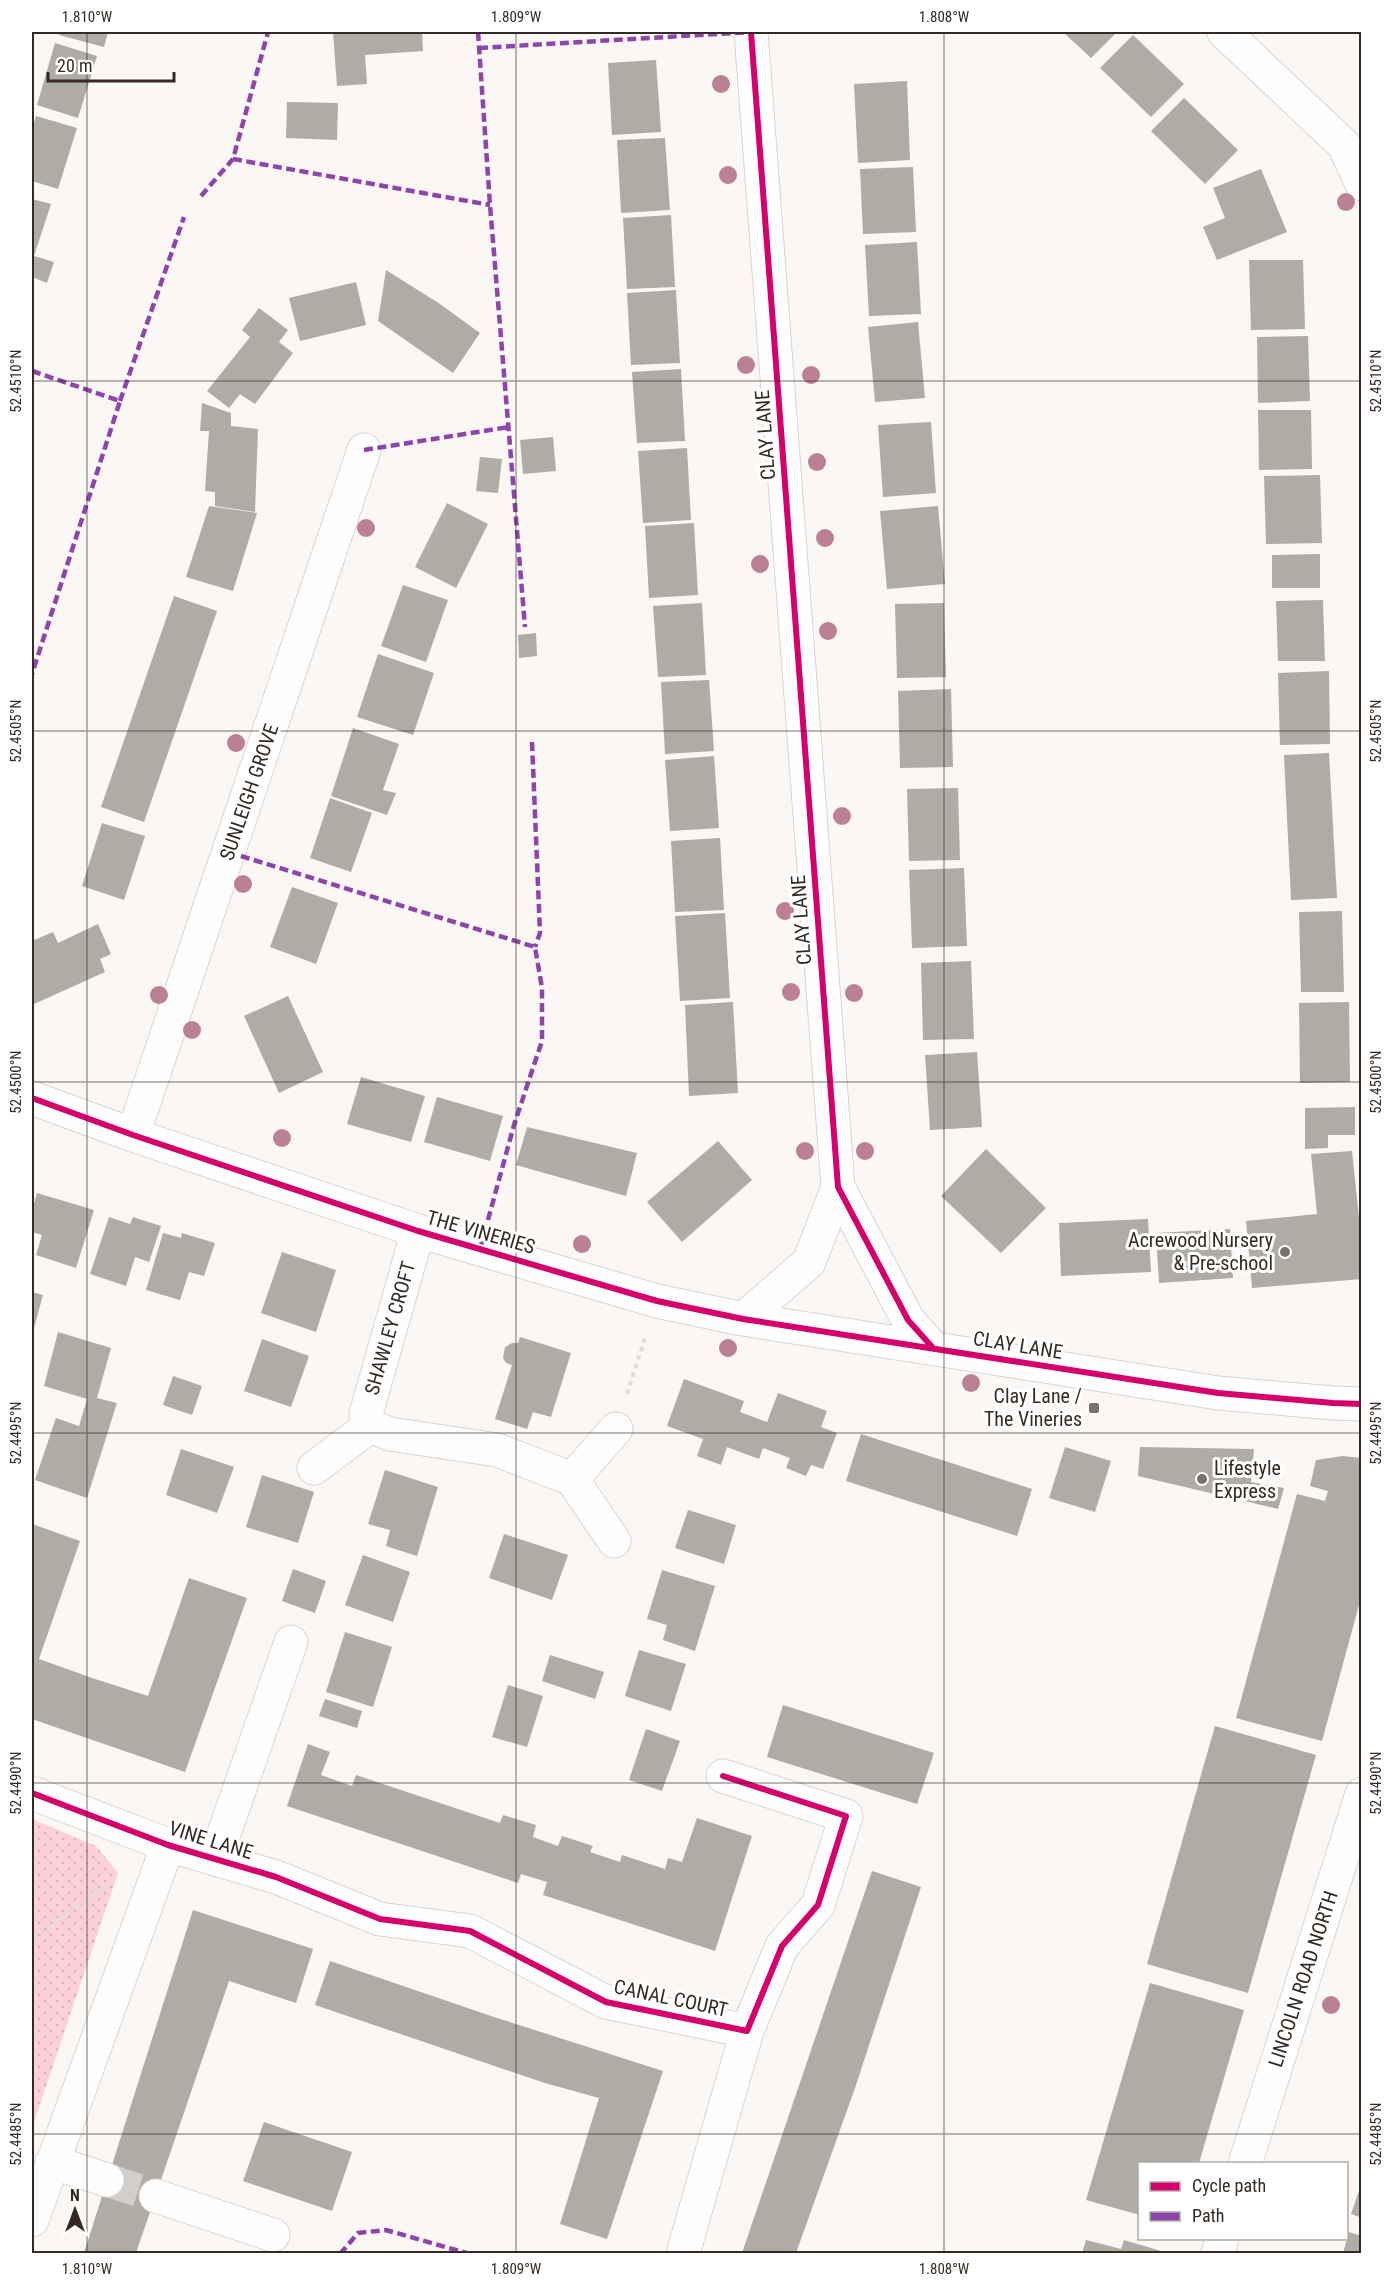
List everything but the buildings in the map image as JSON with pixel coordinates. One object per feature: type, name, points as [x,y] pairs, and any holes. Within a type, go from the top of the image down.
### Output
[{"type":"street","name":"CLAY LANE","points":[[751,32],[838,1187],[908,1320],[933,1348],[1218,1393],[1362,1404]]},
{"type":"street","points":[[1224,32],[1344,145],[1362,184]]},
{"type":"street","name":"SUNLEIGH GROVE","points":[[133,1135],[364,450]]},
{"type":"street","name":"THE VINERIES","points":[[32,1098],[133,1135],[418,1231],[657,1301],[743,1319],[933,1348]]},
{"type":"street","name":"CLAY LANE","points":[[743,1319],[809,1262],[838,1187]]},
{"type":"street","name":"SHAWLEY CROFT","points":[[370,1426],[366,1414],[418,1231]]},
{"type":"street","points":[[315,1468],[370,1426],[390,1434],[497,1450],[572,1479],[614,1541]]},
{"type":"street","points":[[572,1479],[616,1429]]},
{"type":"street","points":[[215,1859],[291,1642]]},
{"type":"street","name":"CANAL COURT","points":[[684,2250],[747,2031],[782,1946],[818,1905],[846,1816],[723,1776]]},
{"type":"street","name":"VINE LANE","points":[[32,1793],[168,1845],[276,1877],[380,1919]]},
{"type":"street","name":"LINCOLN ROAD NORTH","points":[[1245,2162],[1359,1814]]},
{"type":"street","name":"VINE LANE","points":[[32,2220],[168,1845]]},
{"type":"street","name":"CANAL COURT","points":[[380,1919],[470,1931],[606,2002],[747,2031]]},
{"type":"street","points":[[52,2162],[107,2180]]},
{"type":"street","points":[[156,2196],[273,2235]]},
{"type":"path","points":[[616,1429],[657,1301]]},
{"type":"path","points":[[32,1936],[120,1878]]},
{"type":"shaded area","points":[[32,1819],[96,1846],[118,1873],[32,2128]]},
{"type":"tunnel","points":[[107,2180],[156,2196]]},
{"type":"marked path","points":[[201,196],[233,159],[268,32]]},
{"type":"marked path","points":[[478,32],[525,627]]},
{"type":"marked path","points":[[479,48],[751,32]]},
{"type":"marked path","points":[[233,159],[490,205]]},
{"type":"marked path","points":[[120,401],[184,217]]},
{"type":"marked path","points":[[32,371],[120,401],[32,674]]},
{"type":"marked path","points":[[364,450],[509,427]]},
{"type":"marked path","points":[[532,742],[540,933],[535,947]]},
{"type":"marked path","points":[[228,852],[535,947],[542,988],[542,1041],[514,1125],[480,1249]]},
{"type":"marked path","points":[[340,2254],[358,2233],[386,2230],[470,2254]]},
{"type":"cycle path","points":[[751,32],[838,1187],[908,1320],[933,1348]]},
{"type":"cycle path","points":[[32,1098],[133,1135],[418,1231],[657,1301],[743,1319],[1218,1393],[1362,1404]]},
{"type":"cycle path","points":[[32,1793],[168,1845],[276,1877],[380,1919],[470,1931],[606,2002],[747,2031],[782,1946],[818,1905],[846,1816],[723,1776]]},
{"type":"place","name":"Acrewood Nursery & Pre-school","points":[[1285,1252]]},
{"type":"place","name":"Clay Lane / The Vineries","points":[[1094,1408]]},
{"type":"place","name":"Lifestyle Express","points":[[1202,1479]]}]
